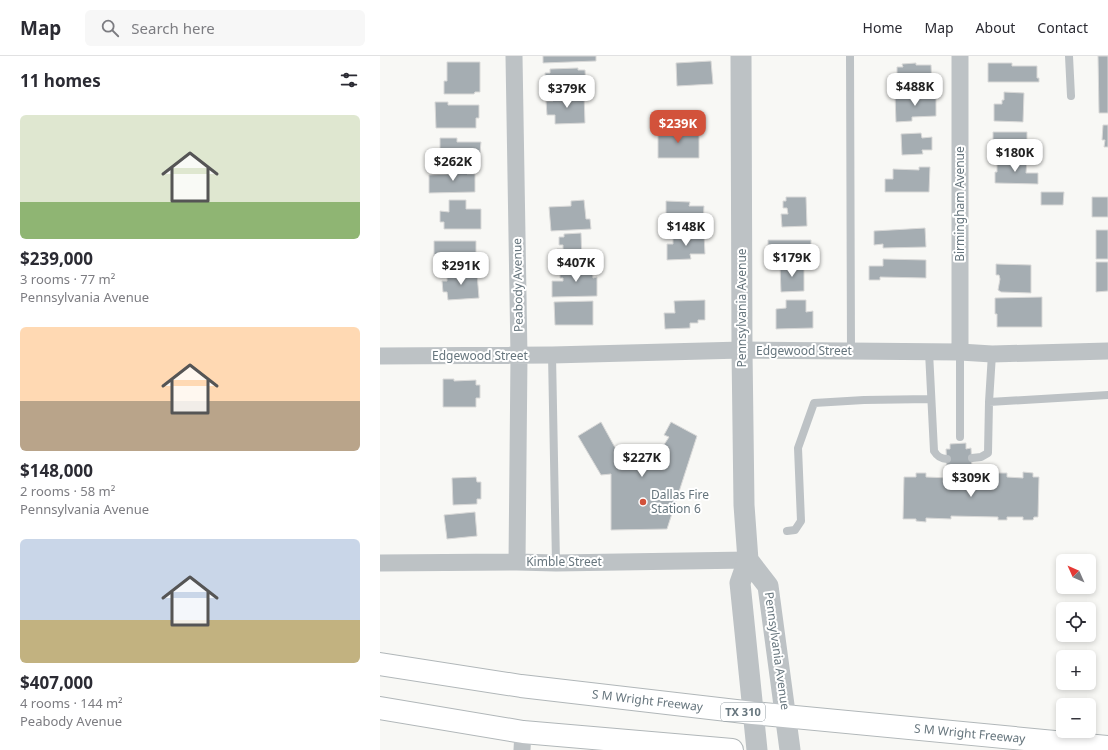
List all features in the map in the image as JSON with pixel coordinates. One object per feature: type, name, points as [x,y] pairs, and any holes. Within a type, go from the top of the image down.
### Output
[{"type":"main road","name":"S M Wright Freeway","points":[[380,664],[521,686],[753,713],[1108,747]]},
{"type":"main road","points":[[380,708],[523,741],[732,750]]},
{"type":"street","name":"Peabody Avenue","points":[[514,56],[519,356],[517,562]]},
{"type":"street","name":"Pennsylvania Avenue","points":[[741,56],[744,505],[748,560],[740,583],[757,750]]},
{"type":"street","name":"Birmingham Avenue","points":[[960,56],[960,352]]},
{"type":"street","name":"Edgewood Street","points":[[380,356],[519,356],[742,350],[960,352],[992,354],[1108,351]]},
{"type":"street","name":"Pennsylvania Avenue","points":[[748,560],[768,586],[790,750]]},
{"type":"street","name":"Kimble Street","points":[[380,563],[556,563],[748,560]]},
{"type":"lane","points":[[850,56],[851,351]]},
{"type":"lane","points":[[1069,56],[1071,96]]},
{"type":"lane","points":[[929,352],[934,451],[938,456],[943,459],[947,459]]},
{"type":"lane","points":[[960,352],[960,437]]},
{"type":"lane","points":[[972,458],[981,457],[988,453],[992,354]]},
{"type":"lane","points":[[552,355],[556,563]]},
{"type":"lane","points":[[989,402],[1108,395]]},
{"type":"lane","points":[[787,531],[795,530],[802,521],[798,448],[814,404],[864,400],[931,399]]},
{"type":"building","points":[[543,56],[596,56],[596,61],[543,63]]},
{"type":"building","points":[[1098,56],[1108,56],[1108,113],[1099,113]]},
{"type":"building","points":[[711,61],[713,84],[677,86],[676,63]]},
{"type":"building","points":[[447,62],[480,62],[480,92],[475,92],[474,94],[444,94],[444,81],[447,81]]},
{"type":"building","points":[[916,63],[916,65],[931,65],[932,86],[925,87],[925,90],[904,91],[904,88],[898,88],[897,80],[895,80],[894,74],[897,74],[897,67],[903,67],[902,64]]},
{"type":"building","points":[[988,63],[1012,63],[1012,66],[1037,66],[1037,78],[1039,78],[1039,82],[988,82]]},
{"type":"building","points":[[578,68],[578,70],[585,70],[586,89],[546,91],[545,73],[550,73],[550,69]]},
{"type":"building","points":[[1004,92],[1024,93],[1023,122],[994,121],[994,104],[1002,104],[1002,100],[1004,100]]},
{"type":"building","points":[[584,94],[585,123],[555,124],[555,115],[547,115],[546,101],[553,101],[553,95]]},
{"type":"building","points":[[936,95],[936,116],[912,117],[912,121],[896,122],[895,96]]},
{"type":"building","points":[[435,102],[448,102],[448,105],[479,105],[479,118],[476,118],[476,128],[436,128]]},
{"type":"building","points":[[1103,125],[1108,125],[1108,147],[1104,147],[1105,140],[1102,140]]},
{"type":"building","points":[[658,130],[699,131],[699,158],[658,158]]},
{"type":"building","points":[[993,132],[1027,132],[1027,153],[989,153],[989,141],[993,142]]},
{"type":"building","points":[[921,133],[922,138],[932,137],[932,150],[922,150],[923,154],[902,155],[901,134]]},
{"type":"building","points":[[440,138],[457,138],[457,142],[481,142],[480,153],[478,153],[478,163],[454,163],[454,156],[444,156],[445,153],[440,153]]},
{"type":"building","points":[[1012,158],[1027,158],[1026,173],[1038,173],[1038,184],[995,183],[997,161],[1013,161]]},
{"type":"building","points":[[449,167],[467,167],[467,174],[475,174],[475,192],[429,193],[429,175],[449,174]]},
{"type":"building","points":[[919,167],[930,167],[929,192],[885,192],[885,179],[893,179],[893,169],[919,170]]},
{"type":"building","points":[[1041,192],[1064,192],[1063,205],[1041,205]]},
{"type":"building","points":[[786,197],[806,197],[807,226],[782,227],[781,214],[788,214],[787,208],[783,208],[783,201],[786,201]]},
{"type":"building","points":[[1092,197],[1108,197],[1108,217],[1092,217]]},
{"type":"building","points":[[449,200],[466,200],[466,209],[481,209],[481,229],[444,229],[444,222],[440,222],[440,211],[449,212]]},
{"type":"building","points":[[584,200],[586,219],[590,219],[591,229],[551,231],[549,207],[571,206],[571,201]]},
{"type":"building","points":[[666,201],[690,202],[689,206],[704,206],[703,226],[676,225],[677,217],[666,217]]},
{"type":"building","points":[[925,228],[926,247],[883,248],[883,244],[874,245],[874,231]]},
{"type":"building","points":[[1096,230],[1108,230],[1108,259],[1096,259]]},
{"type":"building","points":[[581,233],[582,261],[558,262],[557,249],[563,249],[563,245],[559,245],[559,237],[564,237],[564,234]]},
{"type":"building","points":[[704,234],[705,254],[690,254],[691,259],[667,260],[667,244],[673,244],[673,235]]},
{"type":"building","points":[[768,240],[811,240],[810,262],[768,263]]},
{"type":"building","points":[[434,241],[476,241],[476,264],[434,264]]},
{"type":"building","points":[[883,259],[926,260],[926,278],[880,277],[880,280],[869,280],[869,266],[883,266]]},
{"type":"building","points":[[1096,262],[1108,262],[1108,291],[1096,292]]},
{"type":"building","points":[[996,264],[1031,265],[1031,293],[1001,292],[998,290],[1000,279],[999,275],[996,275]]},
{"type":"building","points":[[804,265],[804,291],[781,292],[780,266]]},
{"type":"building","points":[[592,266],[593,278],[597,277],[597,296],[552,297],[552,281],[563,281],[563,278],[560,278],[560,270],[563,270],[563,267]]},
{"type":"building","points":[[477,273],[479,298],[448,300],[447,292],[443,292],[442,281],[447,281],[447,274]]},
{"type":"building","points":[[1042,297],[1042,327],[997,327],[995,298]]},
{"type":"building","points":[[705,300],[705,320],[698,320],[698,323],[690,323],[690,328],[665,329],[664,313],[675,313],[674,301]]},
{"type":"building","points":[[786,300],[806,300],[806,312],[813,311],[813,328],[776,329],[776,309],[786,308]]},
{"type":"building","points":[[593,301],[593,325],[555,325],[554,302]]},
{"type":"building","points":[[443,379],[454,379],[454,381],[476,380],[476,385],[480,385],[480,398],[476,398],[476,407],[443,407]]},
{"type":"building","name":"Dallas Fire Station 6","points":[[601,422],[618,453],[658,454],[669,437],[664,435],[671,422],[697,436],[667,529],[611,530],[611,474],[601,475],[578,436]]},
{"type":"building","points":[[966,443],[966,449],[971,448],[972,468],[966,469],[967,479],[956,479],[955,469],[947,469],[946,449],[950,449],[950,444]]},
{"type":"building","points":[[1023,472],[1033,473],[1033,477],[1039,477],[1038,517],[1034,517],[1033,520],[1023,520],[1023,517],[1007,517],[1007,520],[998,520],[998,517],[951,516],[951,519],[926,518],[926,522],[916,521],[916,519],[903,519],[904,477],[916,477],[916,473],[926,473],[926,477],[950,478],[949,484],[973,485],[973,477],[996,478],[996,473],[1007,473],[1007,477],[1023,478]]},
{"type":"building","points":[[476,477],[477,482],[481,482],[481,499],[477,499],[477,504],[453,505],[452,478]]},
{"type":"building","points":[[475,512],[477,536],[447,539],[444,515]]},
{"type":"place","name":"Dallas Fire Station 6","points":[[643,502]]}]
